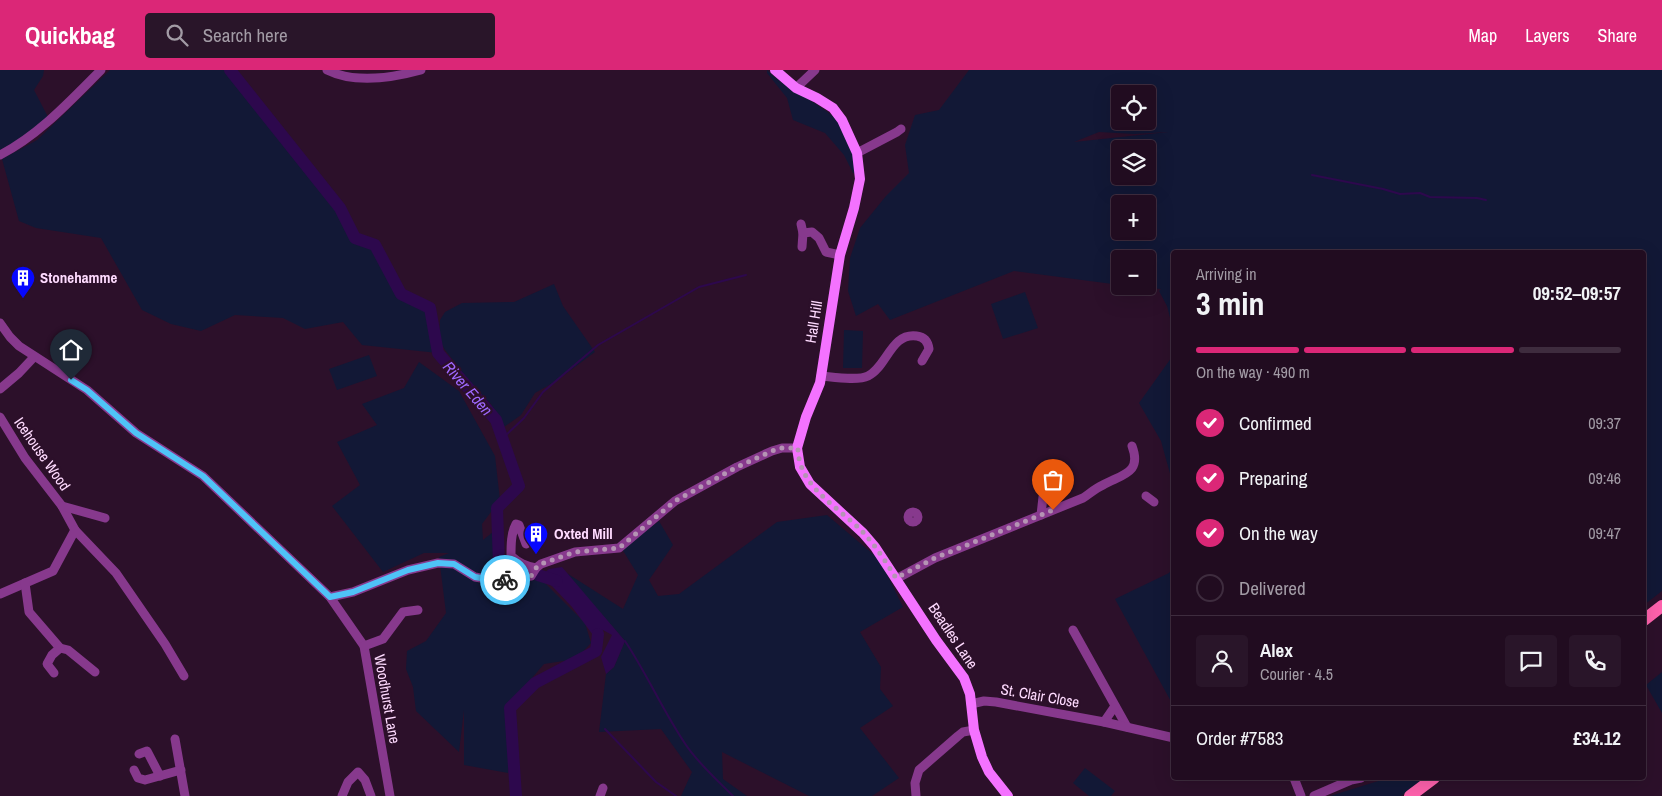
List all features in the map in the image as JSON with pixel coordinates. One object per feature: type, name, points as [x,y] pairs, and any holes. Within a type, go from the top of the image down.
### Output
[{"type":"main road","points":[[1646,618],[1662,606]]},
{"type":"main road","points":[[1410,796],[1431,780]]},
{"type":"street","points":[[0,155],[20,144],[52,118],[101,70]]},
{"type":"street","points":[[327,70],[346,76],[369,78],[393,76],[421,70]]},
{"type":"street","name":"Hall Hill","points":[[775,70],[796,88],[833,108],[842,120],[857,152],[860,179],[854,208],[840,255],[821,376],[806,417],[798,448],[800,467],[805,476],[824,498],[863,533],[896,578]]},
{"type":"street","points":[[796,88],[815,70]]},
{"type":"street","points":[[857,152],[898,132],[901,128]]},
{"type":"street","points":[[802,247],[802,228],[812,232],[819,238],[826,252],[840,255]]},
{"type":"street","name":"Woodhurst Lane","points":[[0,323],[14,342],[34,357],[87,390],[136,433],[203,476],[330,597],[364,646],[390,796]]},
{"type":"street","points":[[821,376],[866,377],[874,372],[897,343],[914,335],[922,337],[928,342],[929,349],[922,361]]},
{"type":"street","points":[[0,389],[20,373],[34,357]]},
{"type":"street","name":"Icehouse Wood","points":[[0,417],[25,458],[62,506],[75,530],[116,573],[165,644],[184,676]]},
{"type":"street","points":[[896,578],[935,558],[1083,498],[1102,485],[1131,470],[1136,456],[1132,446]]},
{"type":"street","points":[[330,597],[353,592],[408,570],[438,563],[454,564],[475,577],[498,581],[531,576],[541,564],[575,552],[619,548],[675,501],[767,453],[782,448],[798,448]]},
{"type":"street","points":[[1041,515],[1043,497]]},
{"type":"street","name":"Icehouse Wood","points":[[62,506],[105,518]]},
{"type":"street","points":[[526,544],[519,525],[516,524],[511,541],[511,556],[525,566],[536,568]]},
{"type":"street","points":[[0,594],[53,570],[75,530]]},
{"type":"street","name":"Beadles Lane","points":[[896,578],[936,640],[964,678],[971,704],[974,730],[986,767],[1008,796]]},
{"type":"street","points":[[25,583],[29,612],[60,648],[68,650],[95,672]]},
{"type":"street","points":[[364,646],[383,639],[403,612],[418,610]]},
{"type":"street","points":[[1074,630],[1127,727]]},
{"type":"street","points":[[54,673],[44,664],[60,648]]},
{"type":"street","name":"St. Clair Close","points":[[971,704],[984,701],[996,702],[1104,722],[1171,737]]},
{"type":"street","points":[[1104,722],[1115,706]]},
{"type":"street","points":[[916,796],[915,782],[919,770],[963,732],[974,730]]},
{"type":"street","points":[[175,739],[185,796]]},
{"type":"street","points":[[139,754],[147,751],[160,776]]},
{"type":"street","points":[[134,770],[138,778],[145,780],[180,770]]},
{"type":"street","points":[[342,796],[348,782],[358,772],[365,780],[371,796]]},
{"type":"street","points":[[1295,780],[1301,796]]},
{"type":"street","points":[[1314,796],[1351,780]]},
{"type":"shaded area","points":[[0,70],[44,70],[43,76],[34,90],[48,117],[26,136],[0,150]]},
{"type":"shaded area","points":[[110,70],[230,70],[340,208],[355,238],[375,245],[401,294],[430,308],[438,353],[362,345],[343,322],[305,329],[283,318],[235,315],[201,331],[171,324],[142,310],[101,238],[36,228],[19,221],[2,159],[37,140]]},
{"type":"shaded area","points":[[767,70],[839,122],[850,144],[858,174],[853,173],[844,155],[825,133],[793,120],[787,98],[767,73]]},
{"type":"shaded area","points":[[969,70],[1662,70],[1662,591],[1646,603],[1646,250],[1171,250],[1171,321],[1167,306],[1159,291],[1161,289],[1156,289],[1156,250],[1111,250],[1111,284],[1014,271],[890,320],[878,304],[856,316],[848,291],[850,258],[860,228],[886,196],[909,173],[905,145],[915,115],[939,110]],"holes":[[[1099,132],[1134,134],[1168,132],[1074,142]]]},
{"type":"shaded area","points":[[554,284],[563,306],[595,352],[556,381],[535,393],[521,415],[504,427],[491,404],[477,391],[445,350],[439,339],[440,320],[445,312],[462,303],[514,302]]},
{"type":"shaded area","points":[[1025,292],[1038,328],[1003,339],[991,304]]},
{"type":"shaded area","points":[[844,330],[863,331],[862,368],[843,368]]},
{"type":"shaded area","points":[[369,355],[377,376],[337,390],[329,369]]},
{"type":"shaded area","points":[[1171,358],[1171,477],[1161,441],[1139,403]]},
{"type":"shaded area","points":[[419,362],[459,391],[495,456],[500,500],[482,524],[483,540],[493,532],[495,559],[525,570],[523,582],[541,579],[585,623],[591,643],[576,659],[544,664],[514,699],[508,773],[464,765],[464,710],[459,752],[416,711],[413,687],[406,669],[407,651],[426,641],[446,613],[439,557],[449,553],[424,553],[383,572],[332,506],[360,485],[337,442],[377,425],[362,404],[404,388]]},
{"type":"shaded area","points":[[827,515],[880,560],[903,607],[860,632],[881,667],[880,689],[893,706],[860,728],[899,778],[872,796],[809,796],[722,752],[723,779],[747,796],[681,796],[692,772],[661,729],[599,732],[606,674],[614,667],[625,641],[565,572],[623,609],[638,575],[622,549],[659,521],[673,545],[649,580],[658,596],[679,594],[777,522]]},
{"type":"shaded area","points":[[562,567],[625,641],[614,667],[606,674],[601,657],[612,635],[603,630],[602,644],[596,651],[596,639],[572,607],[552,586],[540,577],[549,569]]},
{"type":"shaded area","points":[[1171,570],[1171,702],[1115,599],[1169,573]]},
{"type":"shaded area","points":[[1662,672],[1662,713],[1646,685]]},
{"type":"shaded area","points":[[1085,768],[1115,791],[1111,796],[1089,796],[1073,783]]},
{"type":"shaded area","points":[[1382,780],[1421,780],[1401,796],[1330,796]]},
{"type":"waterway","name":"River Eden","points":[[230,70],[340,208],[355,238],[375,245],[401,294],[430,308],[438,353],[496,420],[519,486],[497,508],[499,564],[528,571]]},
{"type":"waterway","points":[[1312,175],[1400,194],[1420,193],[1430,197],[1477,198],[1486,200]]},
{"type":"waterway","points":[[503,438],[524,418],[543,392],[598,345],[699,287],[746,275]]},
{"type":"waterway","name":"River Eden","points":[[538,575],[557,581]]},
{"type":"waterway","name":"River Eden","points":[[516,796],[510,708],[535,683],[596,651],[598,634]]},
{"type":"waterway","points":[[625,641],[686,745],[702,765],[733,796]]},
{"type":"waterway","points":[[605,729],[656,782],[676,796]]},
{"type":"way so far","points":[[505,580],[531,576],[541,564],[575,552],[619,548],[675,501],[737,467],[782,448],[798,448],[800,467],[810,484],[863,533],[896,578],[935,558],[1053,510]]},
{"type":"place","name":"Stonehamme","points":[[23,299]]},
{"type":"place","name":"Oxted Mill","points":[[536,555]]},
{"type":"route","points":[[71,380],[87,390],[136,433],[203,476],[330,597],[353,592],[408,570],[438,563],[454,564],[475,577],[498,581],[505,580]]}]
